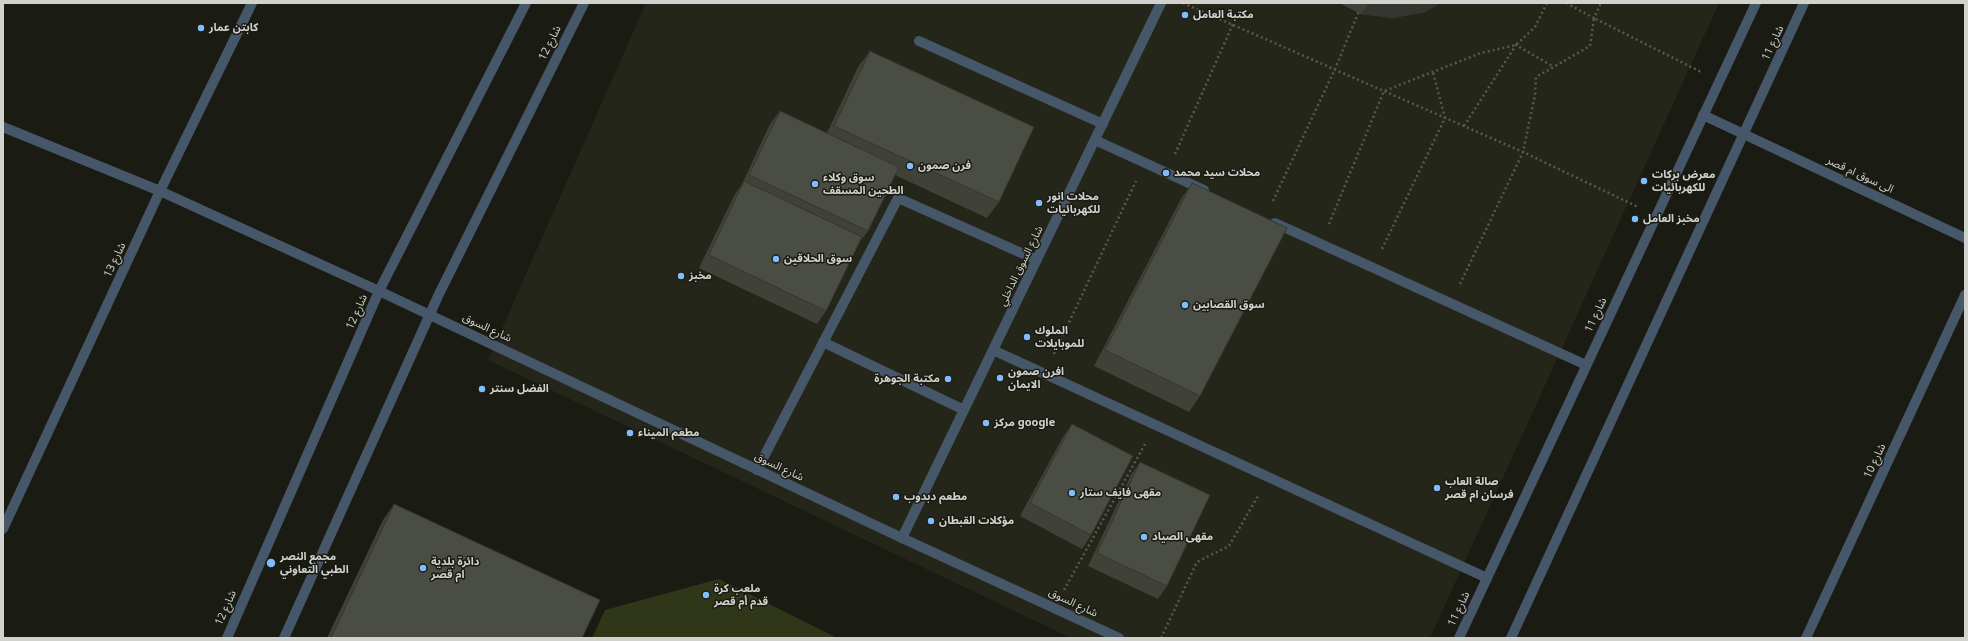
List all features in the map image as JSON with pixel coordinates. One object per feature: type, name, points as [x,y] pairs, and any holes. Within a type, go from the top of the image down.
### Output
[{"type":"street","name":"شارع 13","points":[[3,529],[160,191],[252,3]]},
{"type":"street","name":"شارع 12","points":[[227,638],[379,290],[526,3]]},
{"type":"street","name":"شارع 12","points":[[284,638],[431,314],[584,3]]},
{"type":"street","name":"شارع السوق الداخلي","points":[[902,538],[1161,3]]},
{"type":"street","name":"شارع 11","points":[[1459,638],[1756,3]]},
{"type":"street","name":"شارع 11","points":[[1511,638],[1804,3]]},
{"type":"street","points":[[920,41],[1103,124]]},
{"type":"street","name":"الى سوق ام قصر","points":[[1703,115],[1965,238]]},
{"type":"street","name":"شارع السوق","points":[[3,127],[160,191],[379,290],[757,470],[1119,638]]},
{"type":"street","points":[[1095,140],[1214,195]]},
{"type":"street","points":[[757,470],[898,198],[1037,260]]},
{"type":"street","points":[[1265,218],[1586,365]]},
{"type":"street","name":"شارع 10","points":[[1806,638],[1965,295]]},
{"type":"street","points":[[823,342],[964,410]]},
{"type":"street","points":[[993,350],[1487,578]]},
{"type":"path","points":[[1183,3],[1523,152],[1656,216]]},
{"type":"path","points":[[1464,126],[1516,45],[1535,26],[1547,3]]},
{"type":"path","points":[[1566,3],[1719,81]]},
{"type":"path","points":[[1451,303],[1523,152],[1535,94],[1536,77],[1590,46],[1594,18],[1601,3]]},
{"type":"path","points":[[1265,218],[1335,69],[1359,10]]},
{"type":"path","points":[[1166,173],[1232,24]]},
{"type":"path","points":[[1321,244],[1384,91],[1481,53],[1516,45],[1554,68]]},
{"type":"path","points":[[1373,267],[1445,118],[1433,72]]},
{"type":"path","points":[[1044,374],[1144,163]]},
{"type":"path","points":[[1054,608],[1156,426]]},
{"type":"path","points":[[1161,638],[1198,562],[1229,546],[1268,478]]},
{"type":"shaded area","points":[[646,3],[1719,3],[1430,638],[1071,638],[488,360]]},
{"type":"green space","name":"ملعب كرة قدم أم قصر","points":[[719,579],[837,638],[592,638],[605,610]]},
{"type":"building","points":[[870,51],[1034,127],[999,202],[834,126]]},
{"type":"building","name":"سوق وكلاء الطحين المسقف","points":[[780,111],[899,167],[868,231],[749,175]]},
{"type":"building","name":"سوق الحلاقين","points":[[744,181],[862,237],[826,311],[709,255]]},
{"type":"building","name":"سوق القصابين","points":[[1192,183],[1287,228],[1200,396],[1105,350]]},
{"type":"building","name":"مقهى فايف ستار","points":[[1072,424],[1133,456],[1091,535],[1030,503]]},
{"type":"building","name":"مقهى الصياد","points":[[1140,462],[1210,495],[1167,586],[1097,553]]},
{"type":"building","name":"دائرة بلدية ام قصر","points":[[394,504],[600,600],[582,638],[331,638]]},
{"type":"place","name":"مكتبة العامل","points":[[1185,15]]},
{"type":"place","name":"كابتن عمار","points":[[201,28]]},
{"type":"place","name":"فرن صمون","points":[[910,166]]},
{"type":"place","name":"محلات سيد محمد","points":[[1166,173]]},
{"type":"place","name":"معرض بركات للكهربائيات","points":[[1644,181]]},
{"type":"place","name":"سوق وكلاء الطحين المسقف","points":[[815,184]]},
{"type":"place","name":"محلات انور للكهربائيات","points":[[1039,203]]},
{"type":"place","name":"مخبز العامل","points":[[1635,219]]},
{"type":"place","name":"سوق الحلاقين","points":[[776,259]]},
{"type":"place","name":"مخبز","points":[[681,276]]},
{"type":"place","name":"سوق القصابين","points":[[1185,305]]},
{"type":"place","name":"الملوك للموبايلات","points":[[1027,337]]},
{"type":"place","name":"افرن صمون الايمان","points":[[1000,378]]},
{"type":"place","name":"مكتبة الجوهرة","points":[[948,379]]},
{"type":"place","name":"الفضل سنتر","points":[[482,389]]},
{"type":"place","name":"مركز google","points":[[986,423]]},
{"type":"place","name":"مطعم الميناء","points":[[630,433]]},
{"type":"place","name":"صالة العاب فرسان ام قصر","points":[[1437,488]]},
{"type":"place","name":"مقهى فايف ستار","points":[[1072,493]]},
{"type":"place","name":"مطعم دبدوب","points":[[896,497]]},
{"type":"place","name":"مؤكلات القبطان","points":[[931,521]]},
{"type":"place","name":"مقهى الصياد","points":[[1144,537]]},
{"type":"place","name":"مجمع النصر الطبي التعاوني","points":[[271,563]]},
{"type":"place","name":"دائرة بلدية ام قصر","points":[[423,568]]},
{"type":"place","name":"ملعب كرة قدم أم قصر","points":[[706,595]]}]
